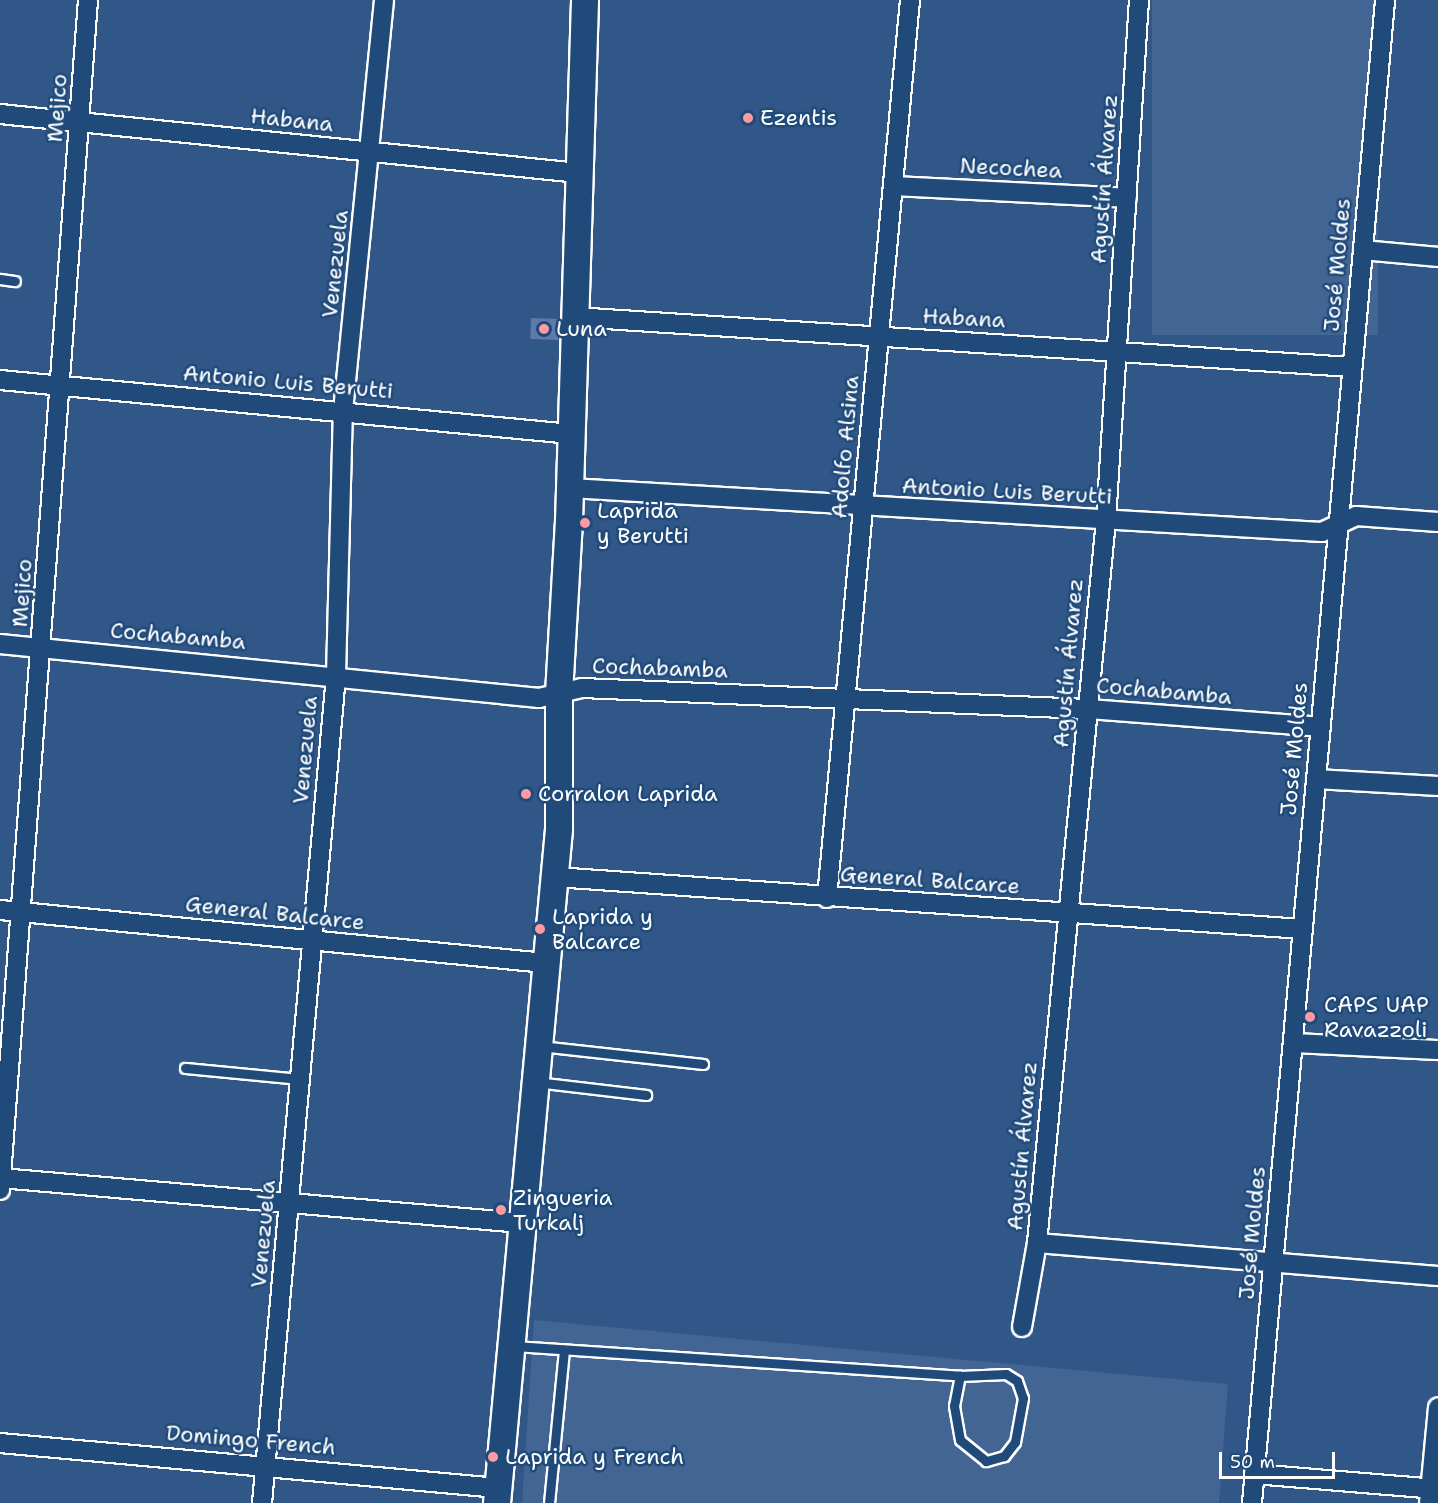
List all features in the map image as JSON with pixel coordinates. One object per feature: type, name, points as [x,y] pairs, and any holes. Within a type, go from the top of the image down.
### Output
[{"type":"main road","points":[[497,1495],[559,829],[560,694],[570,488],[585,0]]},
{"type":"street","name":"Mejico","points":[[0,1182],[5,1051],[43,648],[88,0]]},
{"type":"street","name":"Venezuela","points":[[262,1503],[336,675],[344,411],[371,153],[384,0]]},
{"type":"street","name":"Adolfo Alsina","points":[[827,898],[910,0]]},
{"type":"street","name":"Agustín Álvarez","points":[[1022,1328],[1037,1243],[1106,520],[1139,0]]},
{"type":"street","name":"José Moldes","points":[[1252,1503],[1385,0]]},
{"type":"street","name":"Habana","points":[[0,114],[579,173]]},
{"type":"street","name":"Necochea","points":[[894,186],[1127,198]]},
{"type":"street","points":[[1363,250],[1438,257]]},
{"type":"street","name":"Habana","points":[[574,317],[1352,367]]},
{"type":"street","name":"Antonio Luis Berutti","points":[[0,380],[571,434]]},
{"type":"street","name":"Antonio Luis Berutti","points":[[570,488],[1322,532],[1356,516],[1438,522]]},
{"type":"street","name":"Cochabamba","points":[[0,644],[336,675],[539,698],[582,688],[1088,709],[1320,727]]},
{"type":"street","points":[[1316,779],[1438,786]]},
{"type":"street","name":"General Balcarce","points":[[555,877],[827,898],[1303,929]]},
{"type":"street","name":"General Balcarce","points":[[0,910],[545,963]]},
{"type":"street","points":[[1293,1043],[1438,1050]]},
{"type":"street","points":[[0,1182],[290,1202],[522,1223]]},
{"type":"street","points":[[1037,1243],[1438,1276]]},
{"type":"street","points":[[1254,1474],[1433,1493],[1438,1407]]},
{"type":"street","name":"Domingo French","points":[[0,1443],[266,1465],[497,1495]]},
{"type":"lane","points":[[0,279],[15,281]]},
{"type":"lane","points":[[538,1046],[703,1064]]},
{"type":"lane","points":[[185,1068],[300,1079]]},
{"type":"lane","points":[[534,1082],[646,1095]]},
{"type":"lane","points":[[511,1346],[960,1376],[1006,1374],[1017,1381],[1023,1398],[1015,1442],[1004,1456],[986,1461],[960,1440],[954,1406],[960,1376]]},
{"type":"lane","points":[[549,1503],[564,1350]]},
{"type":"shaded area","points":[[1152,0],[1378,0],[1378,335],[1152,335]]},
{"type":"shaded area","points":[[534,1320],[1228,1384],[1219,1503],[522,1503]]},
{"type":"building","name":"Luna","points":[[531,318],[559,319],[558,340],[530,339]]},
{"type":"place","name":"Ezentis","points":[[748,118]]},
{"type":"place","name":"Luna","points":[[544,329]]},
{"type":"place","name":"Laprida y Berutti","points":[[585,523]]},
{"type":"place","name":"Corralon Laprida","points":[[526,794]]},
{"type":"place","name":"Laprida y Balcarce","points":[[540,929]]},
{"type":"place","name":"CAPS UAP Ravazzoli","points":[[1310,1017]]},
{"type":"place","name":"Zingueria Turkalj","points":[[501,1210]]},
{"type":"place","name":"Laprida y French","points":[[493,1457]]}]
